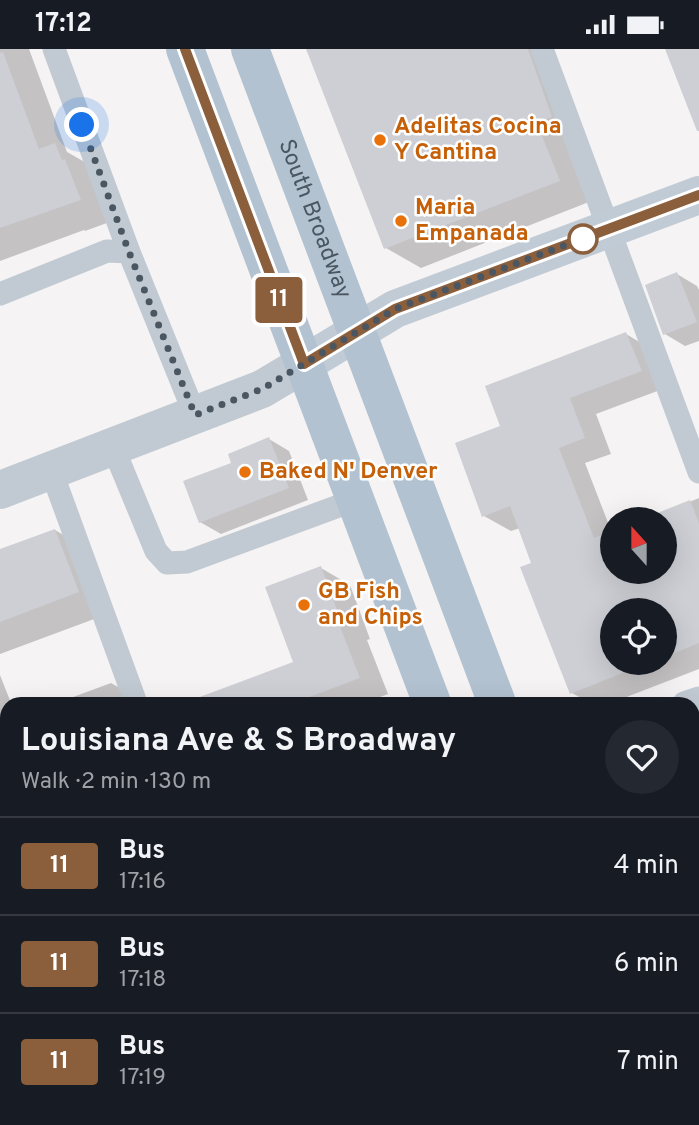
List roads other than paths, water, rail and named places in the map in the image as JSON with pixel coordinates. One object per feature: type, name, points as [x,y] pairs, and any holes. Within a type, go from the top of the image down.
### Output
[{"type":"main road","name":"South Broadway","points":[[185,49],[330,348],[494,697]]},
{"type":"main road","name":"South Broadway","points":[[250,49],[330,348],[355,500],[430,697]]},
{"type":"street","points":[[0,490],[262,389],[395,309],[699,195]]},
{"type":"lane","points":[[54,49],[129,252],[195,415]]},
{"type":"lane","points":[[542,49],[699,472]]},
{"type":"lane","points":[[0,294],[107,251],[129,252]]},
{"type":"lane","points":[[113,447],[156,551],[167,563],[187,562],[355,500]]},
{"type":"lane","points":[[51,470],[134,697]]},
{"type":"place","name":"Adelitas Cocina Y Cantina","points":[[380,140]]},
{"type":"place","name":"Maria Empanada","points":[[401,221]]},
{"type":"place","name":"Baked N' Denver","points":[[245,472]]},
{"type":"place","name":"GB Fish and Chips","points":[[304,605]]}]
